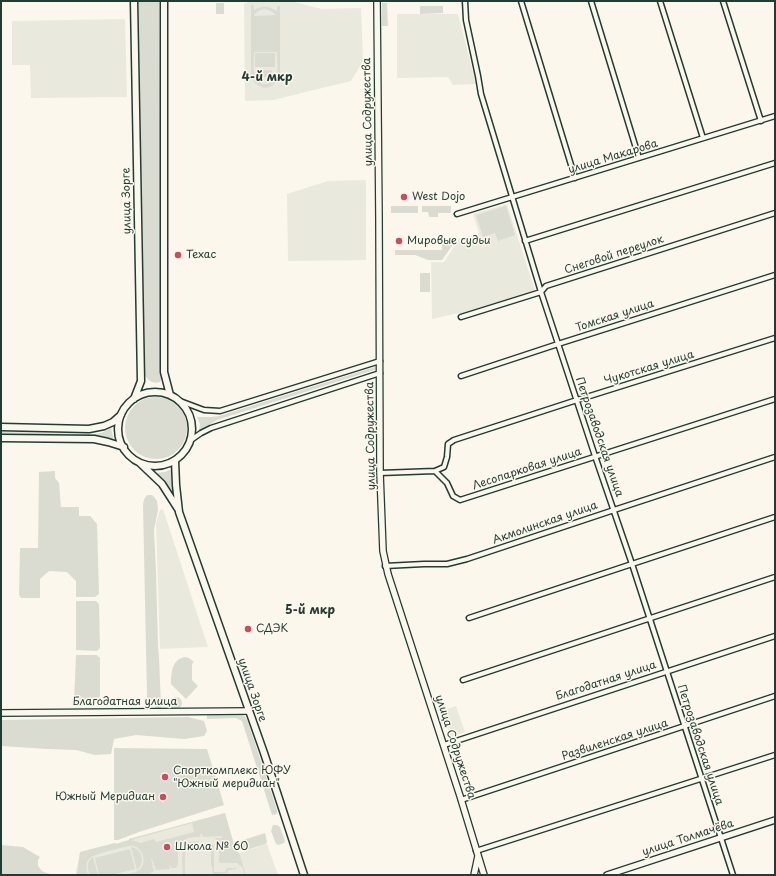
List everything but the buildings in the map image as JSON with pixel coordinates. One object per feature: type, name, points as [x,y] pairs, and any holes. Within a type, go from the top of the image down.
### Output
[{"type":"main road","name":"улица Зорге","points":[[134,1],[141,381],[134,399]]},
{"type":"main road","points":[[164,1],[164,372],[170,395]]},
{"type":"main road","points":[[161,392],[170,395],[180,401],[187,409],[191,419],[192,430],[190,440],[184,451],[175,460],[164,465],[151,465],[138,462],[130,456],[119,437],[118,426],[121,415],[126,406],[142,394],[161,392]]},
{"type":"main road","points":[[1,427],[89,429],[104,426],[113,422],[121,415]]},
{"type":"main road","points":[[1,438],[94,439],[124,447]]},
{"type":"main road","name":"улица Зорге","points":[[175,460],[176,486],[180,512],[264,753],[304,875]]},
{"type":"main road","name":"улица Зорге","points":[[138,462],[162,484],[180,512]]},
{"type":"street","name":"улица Содружества","points":[[377,1],[380,473],[383,551],[386,566],[484,875]]},
{"type":"street","name":"Петрозаводская улица","points":[[465,1],[466,20],[481,94],[525,241],[733,875]]},
{"type":"street","points":[[521,1],[575,178]]},
{"type":"street","points":[[591,1],[639,158]]},
{"type":"street","points":[[660,1],[703,138]]},
{"type":"street","points":[[723,1],[761,121]]},
{"type":"street","name":"улица Макарова","points":[[457,214],[775,116]]},
{"type":"street","points":[[525,241],[775,163]]},
{"type":"street","name":"Снеговой переулок","points":[[461,317],[541,292],[546,286],[775,213]]},
{"type":"street","name":"Томская улица","points":[[461,376],[775,275]]},
{"type":"street","name":"Чукотская улица","points":[[435,471],[444,467],[447,457],[448,444],[454,440],[775,338]]},
{"type":"street","points":[[180,401],[204,410],[220,411],[380,360]]},
{"type":"street","points":[[190,440],[211,428],[380,373]]},
{"type":"street","name":"Лесопарковая улица","points":[[435,471],[447,483],[453,496],[460,500],[775,399]]},
{"type":"street","name":"Акмолинская улица","points":[[386,566],[447,564],[467,559],[775,457]]},
{"type":"street","points":[[380,473],[435,471]]},
{"type":"street","points":[[469,618],[775,517]]},
{"type":"street","points":[[463,680],[775,577]]},
{"type":"street","name":"Благодатная улица","points":[[444,745],[775,636]]},
{"type":"street","name":"Развиленская улица","points":[[461,800],[775,696]]},
{"type":"street","name":"Благодатная улица","points":[[1,713],[249,711]]},
{"type":"street","points":[[477,853],[775,755]]},
{"type":"street","name":"улица Толмачёва","points":[[607,875],[775,820]]},
{"type":"street","name":"улица Содружества","points":[[474,875],[477,853]]},
{"type":"shaded area","points":[[137,1],[159,1],[162,377],[160,382],[157,383],[151,382],[145,376],[143,370]]},
{"type":"shaded area","points":[[251,1],[290,1],[322,9],[361,8],[363,61],[351,81],[273,100],[245,101],[244,4]]},
{"type":"shaded area","points":[[216,3],[224,3],[224,14],[216,14]]},
{"type":"shaded area","points":[[382,3],[387,3],[388,26],[382,26]]},
{"type":"shaded area","points":[[251,5],[254,5],[254,10],[260,7],[266,7],[277,11],[277,6],[280,6],[280,74],[278,80],[270,87],[266,88],[257,85],[253,81],[251,75]],"holes":[[[265,9],[276,15],[254,16],[260,10]],[[254,52],[277,52],[278,68],[276,78],[273,81],[263,84],[259,82],[254,70]]]},
{"type":"shaded area","points":[[420,6],[443,6],[443,13],[420,14]]},
{"type":"shaded area","points":[[397,14],[458,14],[476,84],[453,85],[448,77],[397,78]]},
{"type":"shaded area","points":[[125,19],[127,97],[31,98],[30,65],[12,65],[12,21]]},
{"type":"shaded area","points":[[255,53],[275,53],[275,67],[255,67]]},
{"type":"shaded area","points":[[257,70],[272,70],[272,77],[257,77]]},
{"type":"shaded area","points":[[366,180],[366,260],[288,261],[287,194],[328,181]]},
{"type":"shaded area","points":[[507,204],[535,291],[459,316],[458,313],[432,319],[431,262],[444,262],[459,239],[479,233],[473,214]]},
{"type":"shaded area","points":[[391,206],[418,206],[418,213],[391,213]]},
{"type":"shaded area","points":[[422,206],[451,206],[451,213],[438,213],[438,217],[429,217],[428,212],[422,212]]},
{"type":"shaded area","points":[[506,206],[515,235],[498,241],[495,233],[483,237],[476,215]]},
{"type":"shaded area","points":[[442,244],[452,244],[452,246],[442,260],[428,260],[415,255],[395,255],[395,250],[442,250]]},
{"type":"shaded area","points":[[420,273],[430,273],[430,292],[420,292]]},
{"type":"shaded area","points":[[375,367],[377,369],[217,420],[199,431],[200,424],[197,417],[219,416]]},
{"type":"shaded area","points":[[156,397],[173,402],[178,406],[182,411],[187,428],[182,445],[178,450],[173,454],[156,459],[139,454],[134,450],[130,445],[125,428],[130,411],[134,406],[139,402]]},
{"type":"shaded area","points":[[111,428],[114,441],[94,436],[1,434],[1,432],[94,434],[101,433]]},
{"type":"shaded area","points":[[174,468],[172,477],[173,493],[164,480],[156,473],[165,472]]},
{"type":"shaded area","points":[[55,471],[55,478],[59,483],[61,507],[79,507],[79,516],[90,516],[97,524],[99,594],[95,597],[76,597],[76,581],[67,572],[49,571],[40,579],[40,598],[21,598],[19,595],[20,548],[38,548],[39,472]]},
{"type":"shaded area","points":[[148,495],[152,495],[157,501],[158,510],[154,530],[161,708],[157,709],[152,701],[151,703],[147,702],[143,505],[145,498]]},
{"type":"shaded area","points":[[163,509],[208,647],[160,649],[156,524],[160,510]]},
{"type":"shaded area","points":[[76,601],[96,601],[99,604],[100,648],[97,651],[76,650]]},
{"type":"shaded area","points":[[76,655],[97,655],[100,658],[100,696],[94,702],[74,702]]},
{"type":"shaded area","points":[[185,657],[194,662],[192,664],[192,680],[198,686],[186,699],[171,684],[173,667],[177,661]]},
{"type":"shaded area","points":[[174,697],[178,697],[182,703],[178,709],[174,709],[170,705],[170,701]]},
{"type":"shaded area","points":[[456,706],[465,732],[451,737],[442,711]]},
{"type":"shaded area","points":[[239,713],[245,716],[248,722],[277,810],[277,814],[272,815],[242,721],[236,718],[207,719],[207,714]]},
{"type":"shaded area","points":[[188,717],[204,721],[207,731],[204,736],[184,739],[136,735],[114,739],[111,754],[95,755],[76,750],[1,746],[1,720]]},
{"type":"shaded area","name":"Спорткомплекс ЮФУ \"Южный меридиан\"","points":[[114,748],[207,749],[224,805],[118,840],[114,840]]},
{"type":"shaded area","name":"Школа № 60","points":[[225,813],[235,850],[239,853],[267,844],[278,875],[77,875],[76,872],[80,852],[116,844],[129,839]]},
{"type":"shaded area","points":[[225,813],[234,847],[240,855],[246,875],[244,875],[243,868],[238,863],[219,862],[219,855],[221,854],[219,854],[218,843],[215,838],[222,838],[222,836],[203,837],[202,834],[200,834],[201,837],[187,839],[181,843],[178,850],[178,864],[176,868],[171,868],[170,865],[170,869],[156,870],[151,859],[154,871],[148,875],[124,875],[138,871],[144,862],[143,855],[139,849],[130,846],[91,857],[86,865],[88,875],[77,875],[80,852],[116,844],[129,839]],"holes":[[[192,823],[194,832],[156,842],[154,839],[141,843],[131,840]]]},
{"type":"shaded area","points":[[273,825],[280,827],[285,841],[284,843],[278,845],[276,844],[271,831]]},
{"type":"shaded area","points":[[265,833],[266,844],[246,850],[238,845],[237,842]]},
{"type":"shaded area","points":[[199,841],[198,844],[190,845],[185,852],[185,875],[176,875],[183,874],[182,857],[186,844],[189,842]]},
{"type":"shaded area","points":[[1,845],[23,847],[40,857],[38,860],[38,866],[42,871],[52,875],[1,875]]},
{"type":"shaded area","points":[[211,845],[214,845],[214,872],[225,872],[227,868],[236,869],[228,870],[228,873],[213,875],[211,866]]},
{"type":"shaded area","points":[[131,847],[138,850],[142,856],[140,867],[137,870]]},
{"type":"shaded area","points":[[130,849],[135,869],[112,875],[99,875],[95,858]]},
{"type":"shaded area","points":[[93,857],[98,875],[90,875],[88,870],[88,863]]},
{"type":"place","name":"West Dojo","points":[[404,197]]},
{"type":"place","name":"Мировые судьи","points":[[399,241]]},
{"type":"place","name":"Техас","points":[[178,255]]},
{"type":"place","name":"СДЭК","points":[[248,629]]},
{"type":"place","name":"Спорткомплекс ЮФУ \"Южный меридиан\"","points":[[165,777]]},
{"type":"place","name":"Южный Меридиан","points":[[163,797]]},
{"type":"place","name":"Школа № 60","points":[[167,847]]},
{"type":"district","name":"4-й мкр","points":[[267,78]]},
{"type":"district","name":"5-й мкр","points":[[310,611]]}]
